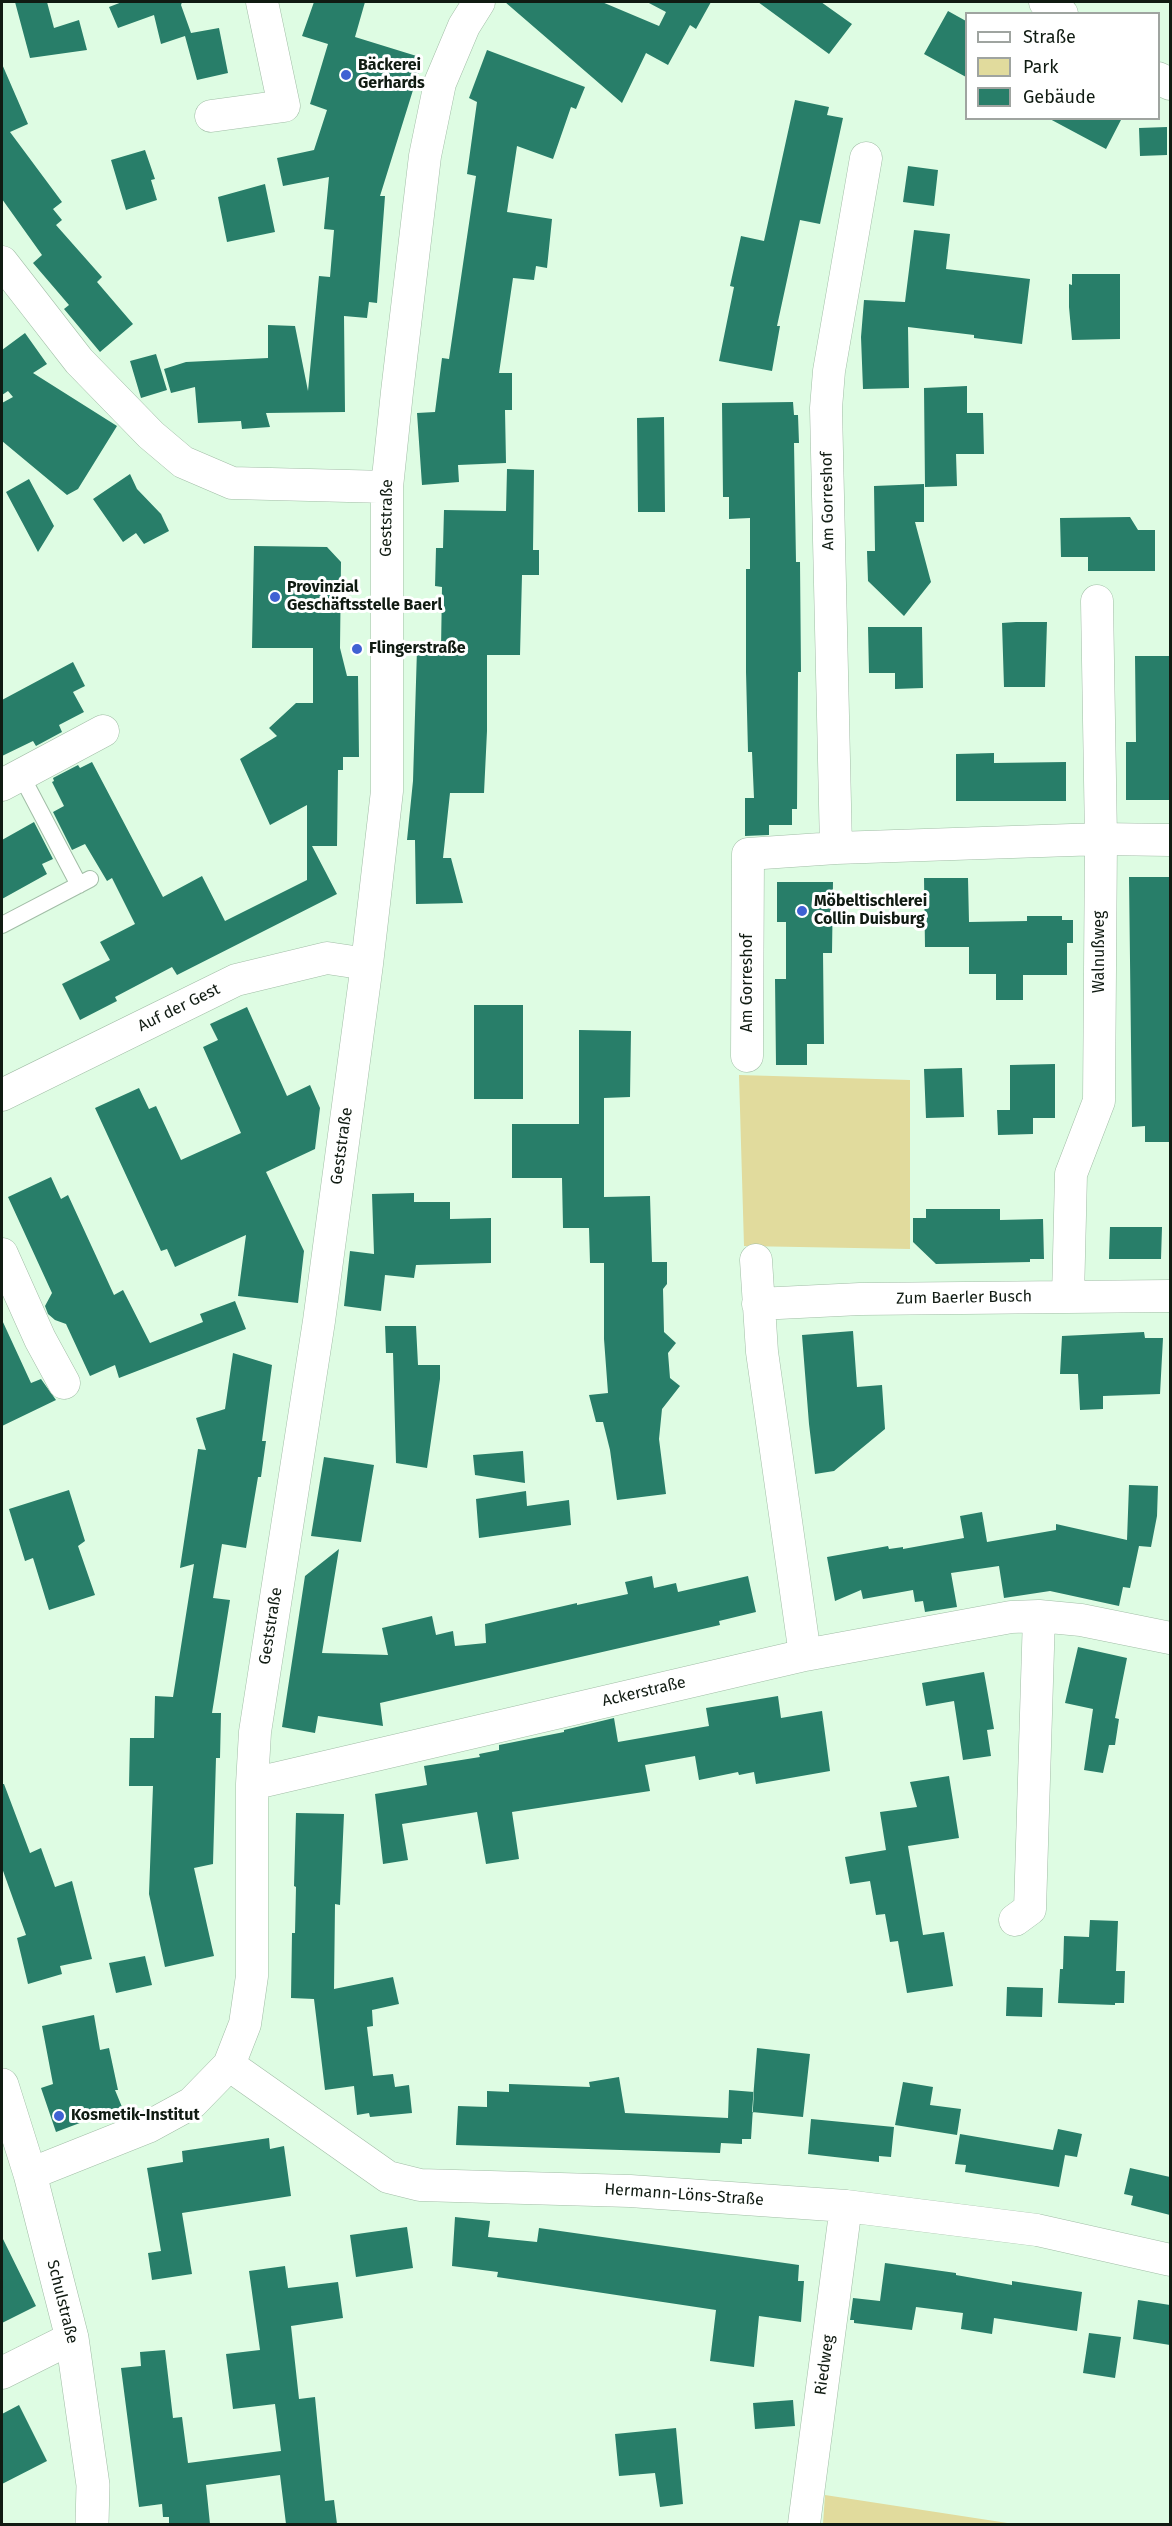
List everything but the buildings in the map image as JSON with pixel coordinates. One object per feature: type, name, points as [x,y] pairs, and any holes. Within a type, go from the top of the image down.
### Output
[{"type":"street","points":[[211,116],[284,106],[262,2]]},
{"type":"street","name":"Geststraße","points":[[30,2174],[148,2127],[192,2103],[229,2065],[245,2024],[252,1976],[252,1784],[255,1732],[319,1321],[367,964],[387,791],[387,487],[425,156],[440,83],[464,26],[479,2]]},
{"type":"street","points":[[1045,2],[1059,12]]},
{"type":"street","name":"Am Gorreshof","points":[[836,848],[826,408],[829,370],[866,158]]},
{"type":"street","points":[[2,262],[79,361],[151,435],[183,462],[232,483],[387,487]]},
{"type":"street","name":"Walnußweg","points":[[1068,1297],[1071,1174],[1099,1101],[1101,839],[1097,601]]},
{"type":"street","points":[[11,780],[103,731]]},
{"type":"street","name":"Am Gorreshof","points":[[747,1056],[748,854],[836,848],[1101,839],[1170,840]]},
{"type":"street","name":"Auf der Gest","points":[[2,1095],[237,980],[327,958],[367,964]]},
{"type":"street","points":[[2,1254],[40,1339],[64,1383]]},
{"type":"street","points":[[756,1260],[764,1364],[805,1654]]},
{"type":"street","name":"Zum Baerler Busch","points":[[758,1304],[860,1299],[1170,1296]]},
{"type":"street","points":[[1015,1920],[1029,1909],[1039,1616]]},
{"type":"street","name":"Ackerstraße","points":[[252,1784],[805,1654],[1011,1617],[1039,1616],[1082,1620],[1170,1638]]},
{"type":"street","name":"Hermann-Löns-Straße","points":[[229,2065],[388,2177],[420,2185],[630,2191],[846,2206],[1037,2230],[1170,2260]]},
{"type":"street","name":"Schulstraße","points":[[2,2085],[30,2174],[72,2338],[93,2485],[92,2524]]},
{"type":"street","name":"Riedweg","points":[[804,2524],[846,2206]]},
{"type":"street","points":[[2,2373],[72,2338]]},
{"type":"lane","points":[[2,925],[85,882],[11,780]]},
{"type":"green space","points":[[739,1075],[910,1080],[910,1249],[744,1246]]},
{"type":"green space","points":[[825,2495],[1014,2524],[823,2524]]},
{"type":"place","name":"Bäckerei Gerhards","points":[[346,75]]},
{"type":"place","name":"Provinzial Geschäftsstelle Baerl","points":[[275,597]]},
{"type":"place","name":"Flingerstraße","points":[[357,649]]},
{"type":"place","name":"Möbeltischlerei Collin Duisburg","points":[[802,911]]},
{"type":"place","name":"Kosmetik-Institut","points":[[59,2116]]}]
